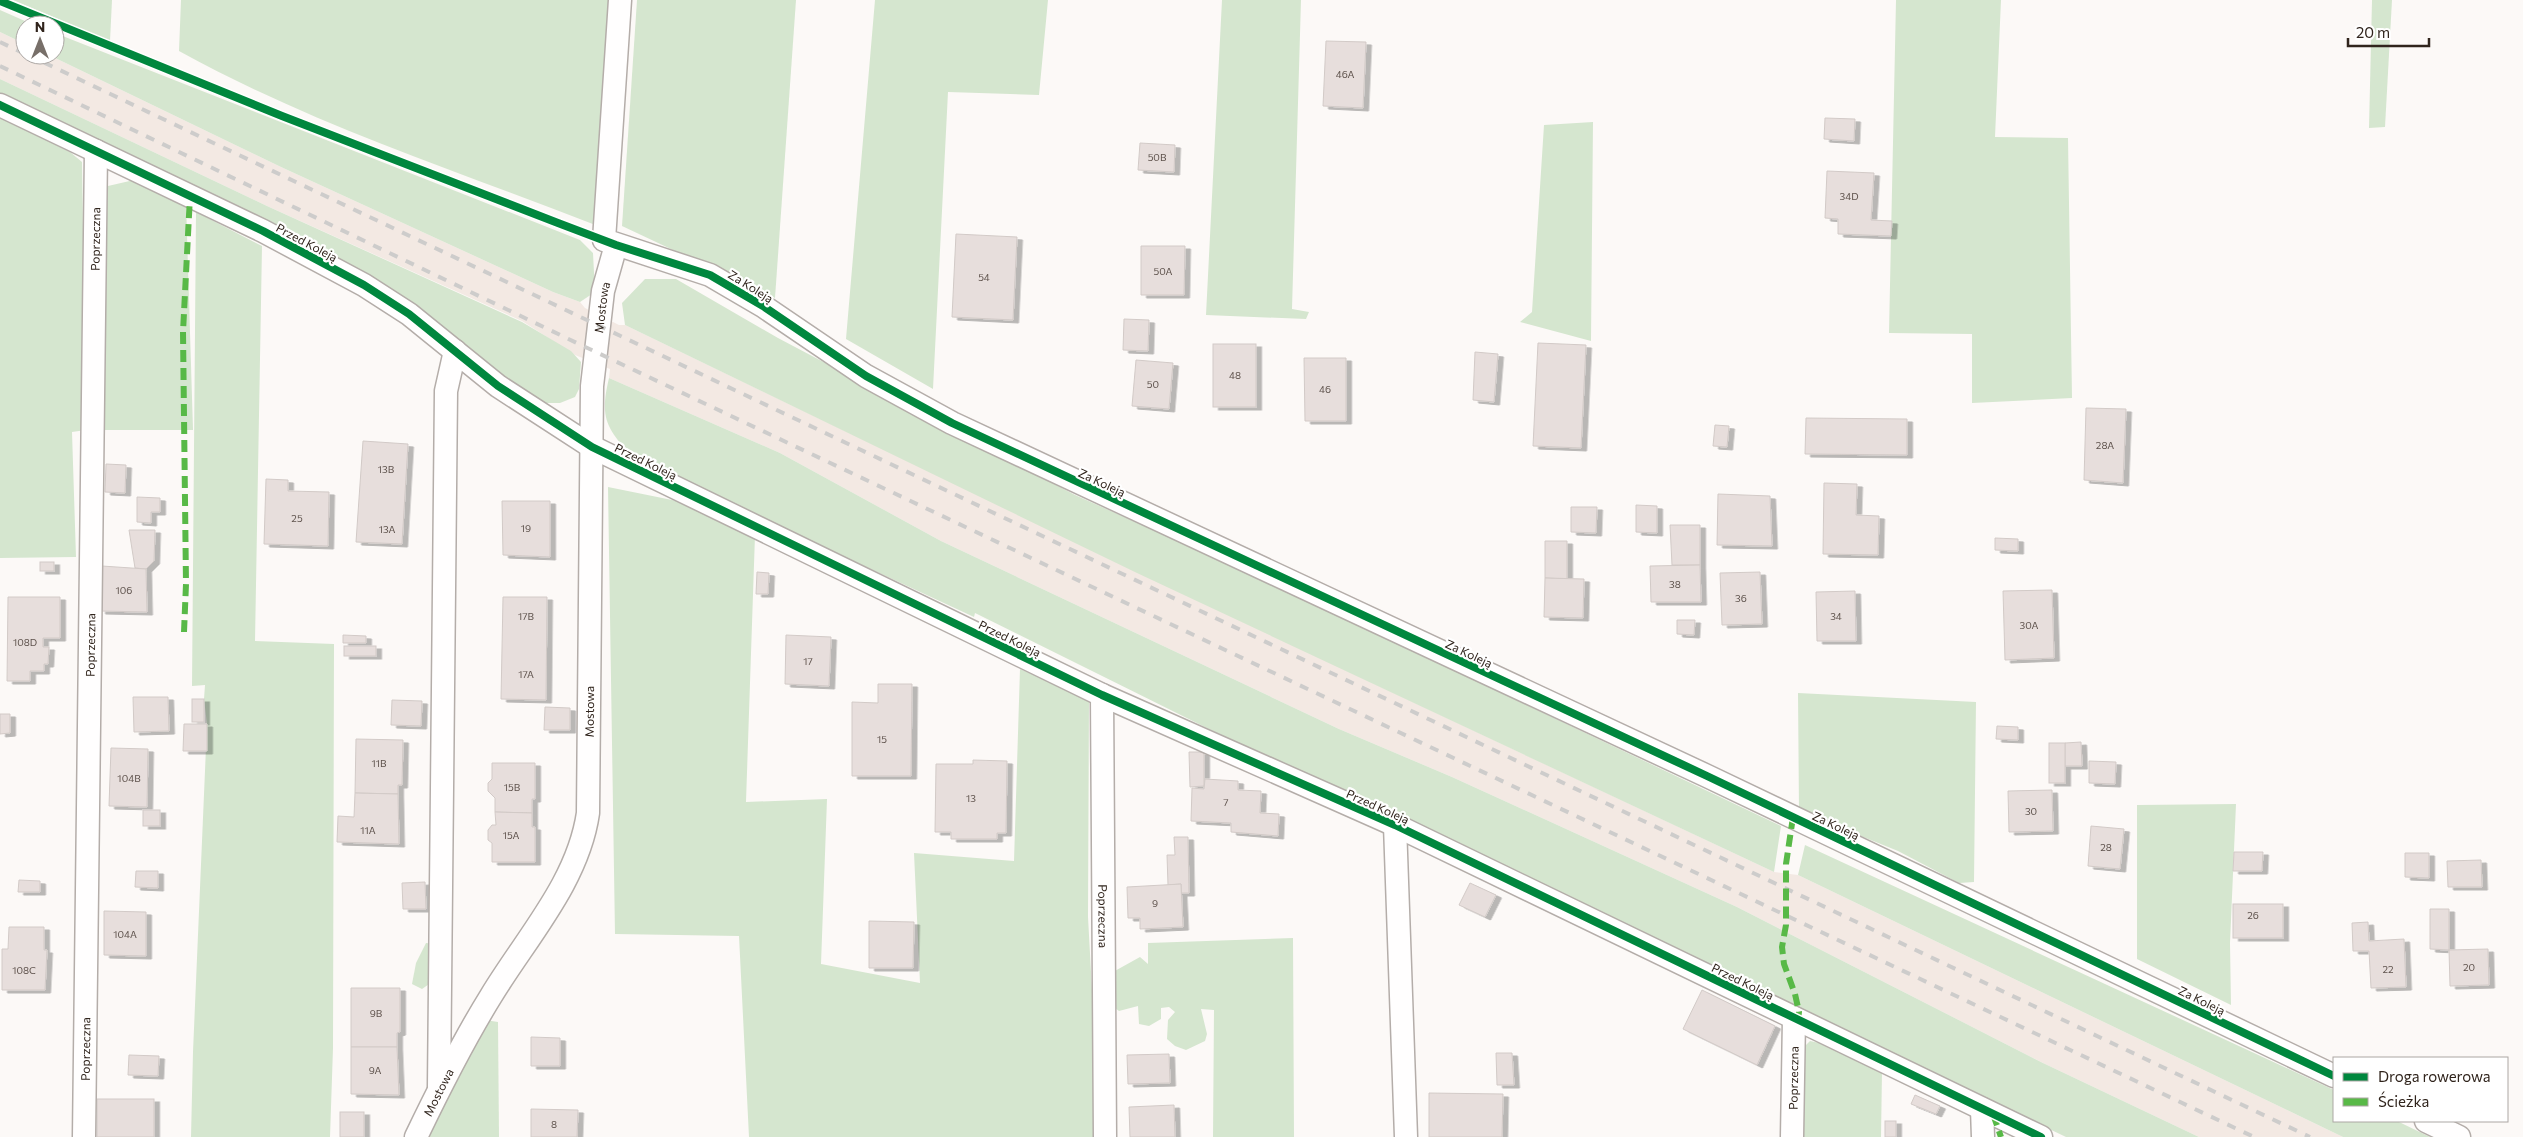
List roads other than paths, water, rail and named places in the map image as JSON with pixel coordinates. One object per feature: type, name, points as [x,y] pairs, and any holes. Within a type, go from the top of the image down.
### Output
[{"type":"street","name":"Mostowa","points":[[416,1137],[439,1087],[492,994],[565,880],[585,835],[588,813],[592,386],[610,243],[620,0]]},
{"type":"street","name":"Przed Koleją","points":[[0,105],[262,232],[364,286],[409,314],[498,386],[592,447],[1102,695],[1396,825],[2041,1137]]},
{"type":"street","name":"Poprzeczna","points":[[84,1137],[96,151]]},
{"type":"street","name":"Za Koleją","points":[[610,243],[710,275],[763,306],[866,376],[960,427],[1707,776],[2333,1076]]},
{"type":"street","points":[[439,1087],[446,391],[455,351]]},
{"type":"street","name":"Poprzeczna","points":[[1102,695],[1105,1137]]},
{"type":"street","points":[[1396,825],[1406,1137]]},
{"type":"street","name":"Poprzeczna","points":[[1792,1137],[1794,1018]]},
{"type":"street","points":[[1982,1109],[1983,1137]]},
{"type":"street","points":[[2428,1122],[2459,1137]]},
{"type":"railway","points":[[0,42],[15,49]]},
{"type":"railway","points":[[49,65],[2310,1137]]},
{"type":"railway","points":[[0,66],[579,344],[2254,1137]]}]
